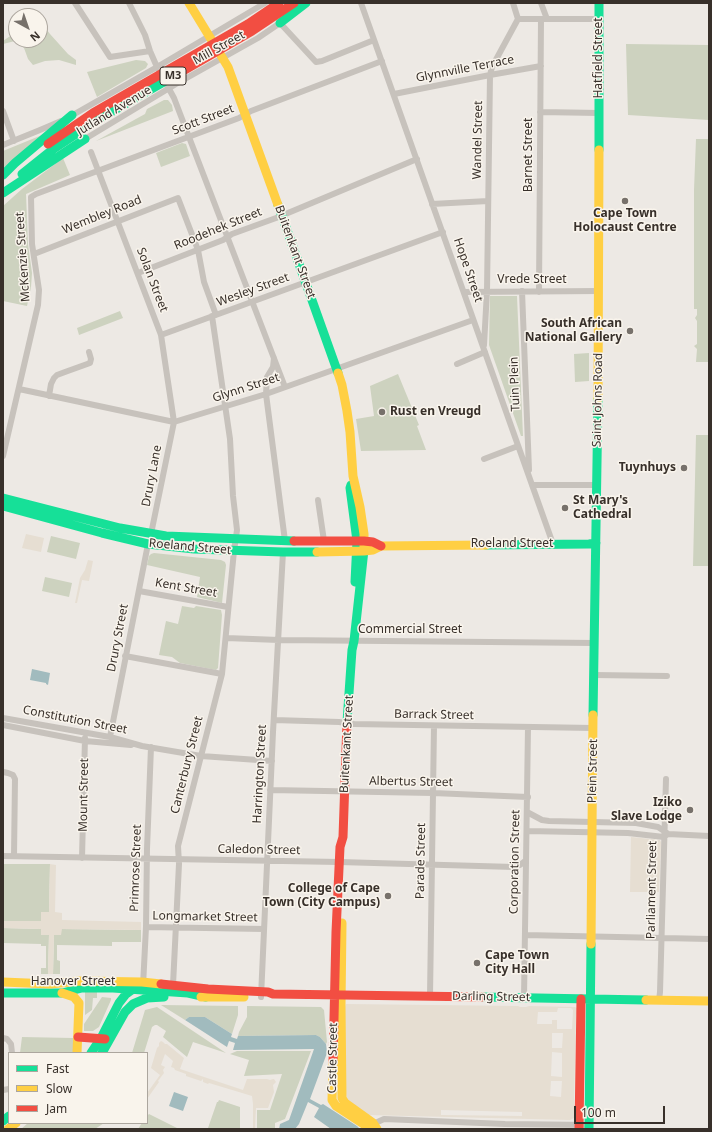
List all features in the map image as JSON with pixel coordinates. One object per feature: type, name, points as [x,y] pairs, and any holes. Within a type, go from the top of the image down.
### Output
[{"type":"main road","name":"Buitenkant Street","points":[[189,3],[228,68],[306,281],[344,391],[350,432],[353,476],[358,499],[361,551],[347,723],[343,837],[340,847],[342,862],[336,932],[338,995]]},
{"type":"main road","name":"Jutland Avenue","points":[[3,192],[50,147],[93,113],[231,35],[279,3]]},
{"type":"main road","name":"Jutland Avenue","points":[[3,182],[18,168],[50,147],[252,31],[294,3]]},
{"type":"main road","points":[[280,23],[306,3]]},
{"type":"main road","name":"Hatfield Street","points":[[599,3],[599,113]]},
{"type":"main road","name":"Saint Johns Road","points":[[596,543],[598,485],[599,113]]},
{"type":"main road","points":[[3,175],[15,162],[72,116]]},
{"type":"main road","points":[[3,192],[85,139]]},
{"type":"main road","name":"Roeland Street","points":[[3,498],[120,528],[151,534],[196,538],[285,541],[360,541],[373,542],[381,546]]},
{"type":"main road","name":"Roeland Street","points":[[3,506],[148,544],[194,549],[283,552],[361,551],[373,550],[381,546],[596,543]]},
{"type":"main road","name":"Plein Street","points":[[589,1127],[596,543]]},
{"type":"main road","name":"Hanover Street","points":[[3,982],[50,984],[80,981],[143,986]]},
{"type":"main road","name":"Darling Street","points":[[143,986],[173,985],[261,994]]},
{"type":"main road","points":[[143,986],[206,997]]},
{"type":"main road","name":"Hanover Street","points":[[3,993],[62,993],[82,988],[113,988],[131,990],[143,986]]},
{"type":"main road","points":[[102,1052],[105,1039],[118,1003],[131,990]]},
{"type":"main road","name":"Darling Street","points":[[105,1039],[125,1012],[133,1004],[155,996],[206,997],[261,994],[268,992],[273,994],[709,1001]]},
{"type":"main road","points":[[62,993],[72,995],[79,1003],[77,1052]]},
{"type":"main road","name":"Castle Street","points":[[338,995],[332,1100],[339,1109],[372,1127]]},
{"type":"main road","points":[[579,1127],[581,999]]},
{"type":"main road","points":[[78,1036],[105,1039]]},
{"type":"main road","points":[[92,1052],[105,1039]]},
{"type":"street","points":[[75,3],[110,57],[150,51]]},
{"type":"street","points":[[129,3],[145,35],[157,67],[174,98],[285,387]]},
{"type":"street","name":"Mill Street","points":[[3,145],[72,116],[86,106],[157,67],[265,3]]},
{"type":"street","name":"Hope Street","points":[[361,3],[553,544]]},
{"type":"street","points":[[513,3],[518,19],[598,19]]},
{"type":"street","points":[[541,3],[544,19]]},
{"type":"street","name":"Wandel Street","points":[[484,350],[487,291],[490,74],[492,67],[518,19]]},
{"type":"street","name":"Barnet Street","points":[[539,292],[540,112],[544,19]]},
{"type":"street","points":[[280,23],[316,62],[374,40]]},
{"type":"street","name":"Mill Street","points":[[85,139],[168,89],[258,38],[280,23]]},
{"type":"street","name":"Scott Street","points":[[31,197],[98,170],[239,118],[251,111],[382,61]]},
{"type":"street","name":"Glynnville Terrace","points":[[394,94],[490,74],[541,66]]},
{"type":"street","points":[[3,112],[14,141]]},
{"type":"street","points":[[540,112],[599,113]]},
{"type":"street","name":"Solan Street","points":[[91,152],[161,335],[174,422]]},
{"type":"street","name":"Roodehek Street","points":[[138,273],[198,250],[417,160]]},
{"type":"street","name":"McKenzie Street","points":[[3,456],[38,305],[39,290],[32,244],[31,197]]},
{"type":"street","name":"Wembley Road","points":[[34,254],[178,198]]},
{"type":"street","name":"Canterbury Street","points":[[173,985],[179,864],[178,846],[222,674],[237,526],[233,496],[230,439],[214,316],[204,282],[198,250],[178,198]]},
{"type":"street","points":[[432,204],[488,201]]},
{"type":"street","name":"Wesley Street","points":[[161,335],[443,232]]},
{"type":"street","name":"Tuin Plein","points":[[522,291],[529,476]]},
{"type":"street","name":"Vrede Street","points":[[464,292],[599,291]]},
{"type":"street","name":"Glynn Street","points":[[19,389],[174,422],[266,394],[473,320]]},
{"type":"street","points":[[457,364],[484,350]]},
{"type":"street","points":[[49,396],[51,384],[54,378],[65,372],[90,363],[91,359],[89,352]]},
{"type":"street","points":[[274,357],[273,367],[267,377],[266,394],[285,541]]},
{"type":"street","name":"Drury Lane","points":[[151,534],[174,422]]},
{"type":"street","points":[[484,459],[518,446]]},
{"type":"street","points":[[532,485],[598,485]]},
{"type":"street","points":[[318,500],[324,541]]},
{"type":"street","name":"Drury Street","points":[[110,737],[148,544]]},
{"type":"street","name":"Harrington Street","points":[[261,994],[283,552]]},
{"type":"street","name":"Kent Street","points":[[139,591],[228,607]]},
{"type":"street","name":"Commercial Street","points":[[226,638],[353,644],[595,643]]},
{"type":"street","points":[[125,656],[222,674]]},
{"type":"street","points":[[594,675],[667,676]]},
{"type":"street","name":"Constitution Street","points":[[3,718],[110,737],[142,746]]},
{"type":"street","name":"Barrack Street","points":[[274,720],[354,724],[593,728]]},
{"type":"street","name":"Constitution Street","points":[[3,725],[85,741],[151,747],[201,756],[272,761]]},
{"type":"street","name":"Parade Street","points":[[430,996],[434,726]]},
{"type":"street","name":"Corporation Street","points":[[524,998],[528,727]]},
{"type":"street","name":"Mount Street","points":[[82,858],[86,733]]},
{"type":"street","name":"Primrose Street","points":[[143,986],[151,747]]},
{"type":"street","points":[[3,772],[13,775],[15,779],[14,856]]},
{"type":"street","name":"Parliament Street","points":[[659,1000],[666,779]]},
{"type":"street","name":"Albertus Street","points":[[270,790],[528,797]]},
{"type":"street","points":[[527,812],[549,822],[633,833],[709,836]]},
{"type":"street","points":[[527,831],[636,824],[658,827],[665,834]]},
{"type":"street","name":"Caledon Street","points":[[3,856],[342,862],[514,868]]},
{"type":"street","points":[[525,860],[514,868],[521,873],[525,881]]},
{"type":"street","name":"Longmarket Street","points":[[146,926],[264,929]]},
{"type":"street","points":[[525,935],[709,940]]},
{"type":"street","points":[[3,1038],[8,1040],[11,1044],[12,1052]]},
{"type":"street","name":"Castle Street","points":[[372,1127],[384,1119],[589,1127]]},
{"type":"green space","points":[[48,31],[68,54],[76,60],[76,65],[59,60],[45,61],[33,65],[28,59],[24,48],[48,48]]},
{"type":"green space","points":[[8,38],[8,43],[3,44],[3,41]]},
{"type":"green space","points":[[626,44],[709,45],[709,120],[628,115]]},
{"type":"green space","points":[[136,60],[145,61],[148,64],[146,68],[97,97],[87,72]]},
{"type":"green space","points":[[164,100],[168,100],[172,105],[173,111],[96,141],[145,114],[147,109]]},
{"type":"green space","points":[[42,135],[3,174],[3,151]]},
{"type":"green space","points":[[696,139],[709,139],[709,362],[696,362],[697,349],[694,346],[697,344],[697,321],[695,318],[697,315],[697,309],[694,309],[694,190]]},
{"type":"green space","points":[[182,143],[186,144],[190,156],[161,167],[156,153]]},
{"type":"green space","points":[[63,158],[70,175],[26,194],[28,244],[32,273],[27,306],[3,301],[3,206],[22,189]]},
{"type":"green space","points":[[490,296],[517,296],[523,436],[521,436],[489,345]]},
{"type":"green space","points":[[120,311],[123,318],[79,335],[77,328]]},
{"type":"green space","points":[[589,353],[589,381],[575,382],[574,354]]},
{"type":"green space","points":[[398,374],[419,425],[417,426],[426,450],[361,451],[356,419],[374,416],[370,386]]},
{"type":"green space","points":[[696,435],[709,435],[709,566],[693,566]]},
{"type":"green space","points":[[51,536],[80,543],[76,559],[47,552]]},
{"type":"green space","points":[[154,553],[221,560],[225,562],[226,565],[222,603],[197,597],[200,577],[147,565],[149,556]]},
{"type":"green space","points":[[45,577],[72,583],[69,597],[42,591]]},
{"type":"green space","points":[[182,606],[194,608],[196,606],[221,610],[222,615],[218,668],[216,670],[180,663],[172,657],[159,655],[166,621],[178,624]]},
{"type":"green space","points":[[3,864],[50,864],[49,913],[41,921],[3,921]]},
{"type":"green space","points":[[3,928],[41,929],[49,935],[48,974],[41,974],[41,968],[46,968],[46,946],[41,946],[41,944],[3,943]]},
{"type":"green space","points":[[61,929],[141,930],[141,942],[112,942],[112,946],[57,945],[57,960],[60,961],[60,974],[53,974],[54,935]]},
{"type":"green space","points":[[97,991],[97,998],[93,998],[92,1010],[85,1015],[85,992]]},
{"type":"green space","points":[[102,997],[111,998],[111,1000],[99,1027],[93,1031],[84,1031],[84,1024]]},
{"type":"green space","points":[[161,1005],[238,1006],[238,1015],[232,1034],[205,1017],[189,1017],[185,1020]]},
{"type":"green space","points":[[247,1006],[321,1007],[324,1010],[327,1042],[326,1044],[316,1035],[238,1036],[247,1017]]},
{"type":"green space","points":[[157,1007],[226,1053],[193,1042],[187,1057],[163,1037],[166,1031],[157,1025],[152,1027],[144,1052],[132,1052],[145,1010]]},
{"type":"green space","points":[[22,1037],[73,1038],[74,1052],[20,1052]]},
{"type":"green space","points":[[237,1051],[311,1051],[285,1119],[275,1123],[275,1129],[257,1129],[257,1110],[270,1110],[282,1074],[244,1076],[249,1060],[230,1054]]},
{"type":"green space","points":[[219,1100],[240,1107],[240,1129],[208,1128]]},
{"type":"green space","points":[[149,1114],[178,1129],[138,1129],[141,1124],[148,1124]]},
{"type":"green space","points":[[27,1124],[102,1124],[95,1129],[21,1129]]},
{"type":"shaded area","points":[[26,534],[44,538],[41,552],[22,548]]},
{"type":"shaded area","points":[[88,560],[93,561],[89,581],[82,580],[77,603],[75,603],[80,578],[85,570]]},
{"type":"shaded area","points":[[631,837],[660,840],[659,892],[630,892]]},
{"type":"shaded area","points":[[50,864],[56,865],[55,912],[62,913],[62,920],[141,922],[141,930],[62,929],[61,935],[54,935],[53,974],[48,974],[49,935],[41,935],[41,929],[3,928],[3,921],[41,921],[41,912],[49,912]]},
{"type":"shaded area","points":[[346,1004],[575,1007],[577,1008],[577,1013],[574,1105],[576,1107],[575,1116],[570,1120],[368,1115],[347,1102],[345,1083]],"holes":[[[558,1008],[571,1008],[573,1010],[572,1029],[557,1029],[557,1020],[552,1020],[552,1024],[537,1024],[538,1012],[557,1012]],[[552,1033],[563,1033],[562,1048],[552,1048]],[[552,1052],[562,1053],[562,1077],[551,1076]],[[551,1081],[562,1081],[561,1097],[550,1096]],[[441,1110],[522,1112],[522,1116],[441,1115]]]},
{"type":"shaded area","points":[[161,1041],[167,1044],[184,1058],[180,1069],[243,1090],[247,1079],[274,1079],[276,1082],[273,1085],[274,1092],[268,1108],[256,1108],[255,1129],[253,1129],[252,1096],[209,1083],[208,1084],[203,1082],[203,1079],[201,1081],[186,1076],[186,1074],[171,1067],[173,1061],[165,1054],[161,1065],[165,1067],[163,1070],[164,1073],[148,1098],[148,1092],[160,1075],[151,1068]]},
{"type":"water","points":[[32,669],[50,673],[48,685],[46,683],[30,680]]},
{"type":"water","points":[[189,1017],[205,1017],[232,1034],[231,1037],[237,1039],[238,1036],[316,1035],[320,1037],[326,1044],[327,1053],[310,1099],[321,1105],[323,1104],[360,1129],[331,1129],[314,1117],[319,1108],[308,1102],[299,1124],[295,1129],[279,1129],[280,1124],[289,1120],[314,1049],[233,1050],[235,1043],[229,1041],[227,1047],[185,1020]]},
{"type":"water","points":[[174,1092],[188,1097],[183,1111],[169,1106]]},
{"type":"traffic: fast","points":[[280,23],[306,3]]},
{"type":"traffic: fast","points":[[599,3],[599,150]]},
{"type":"traffic: fast","points":[[52,150],[97,120],[181,72]]},
{"type":"traffic: fast","points":[[3,175],[72,115]]},
{"type":"traffic: fast","points":[[3,193],[85,139]]},
{"type":"traffic: fast","points":[[22,174],[52,150]]},
{"type":"traffic: fast","points":[[278,205],[338,373]]},
{"type":"traffic: fast","points":[[593,715],[598,399]]},
{"type":"traffic: fast","points":[[351,485],[350,488],[357,541],[355,582]]},
{"type":"traffic: fast","points":[[3,498],[120,528],[166,536],[294,541]]},
{"type":"traffic: fast","points":[[3,506],[148,544],[194,549],[317,552]]},
{"type":"traffic: fast","points":[[486,545],[596,543]]},
{"type":"traffic: fast","points":[[347,722],[352,650],[364,550]]},
{"type":"traffic: fast","points":[[589,1129],[591,944]]},
{"type":"traffic: fast","points":[[3,993],[62,993],[82,988],[113,988],[188,993],[206,997]]},
{"type":"traffic: fast","points":[[92,1052],[101,1038],[119,1003],[126,994],[133,989]]},
{"type":"traffic: fast","points":[[103,1052],[125,1012],[133,1004],[147,998],[164,997]]},
{"type":"traffic: fast","points":[[483,997],[646,1000]]},
{"type":"traffic: fast","points":[[3,1121],[8,1117]]},
{"type":"traffic: slow","points":[[189,3],[228,67],[278,205]]},
{"type":"traffic: slow","points":[[598,399],[599,150]]},
{"type":"traffic: slow","points":[[338,373],[347,411],[353,476],[364,534],[364,550]]},
{"type":"traffic: slow","points":[[317,552],[364,551],[373,550],[381,546],[486,545]]},
{"type":"traffic: slow","points":[[591,944],[593,715]]},
{"type":"traffic: slow","points":[[342,923],[342,1098],[345,1103],[373,1123],[377,1129]]},
{"type":"traffic: slow","points":[[3,982],[50,984],[80,981],[142,982],[161,984]]},
{"type":"traffic: slow","points":[[62,993],[74,997],[79,1003],[77,1052]]},
{"type":"traffic: slow","points":[[201,997],[244,997]]},
{"type":"traffic: slow","points":[[646,1000],[709,1001]]},
{"type":"traffic: slow","points":[[333,1062],[332,1100],[336,1106],[369,1129]]},
{"type":"traffic: slow","points":[[8,1129],[15,1124]]},
{"type":"traffic: jam","points":[[48,144],[93,113],[248,24],[279,3]]},
{"type":"traffic: jam","points":[[181,72],[252,31],[294,3]]},
{"type":"traffic: jam","points":[[294,541],[364,541],[373,542],[381,546]]},
{"type":"traffic: jam","points":[[333,1062],[336,932],[340,847],[343,837],[347,722]]},
{"type":"traffic: jam","points":[[161,984],[208,989],[268,992],[273,994],[483,997]]},
{"type":"traffic: jam","points":[[579,1129],[581,999]]},
{"type":"traffic: jam","points":[[78,1037],[105,1039]]},
{"type":"place","name":"Cape Town Holocaust Centre","points":[[625,201]]},
{"type":"place","name":"South African National Gallery","points":[[630,331]]},
{"type":"place","name":"Rust en Vreugd","points":[[382,412]]},
{"type":"place","name":"Tuynhuys","points":[[684,468]]},
{"type":"place","name":"St Mary's Cathedral","points":[[565,508]]},
{"type":"place","name":"Iziko Slave Lodge","points":[[690,810]]},
{"type":"place","name":"College of Cape Town (City Campus)","points":[[388,896]]},
{"type":"place","name":"Cape Town City Hall","points":[[477,963]]}]
